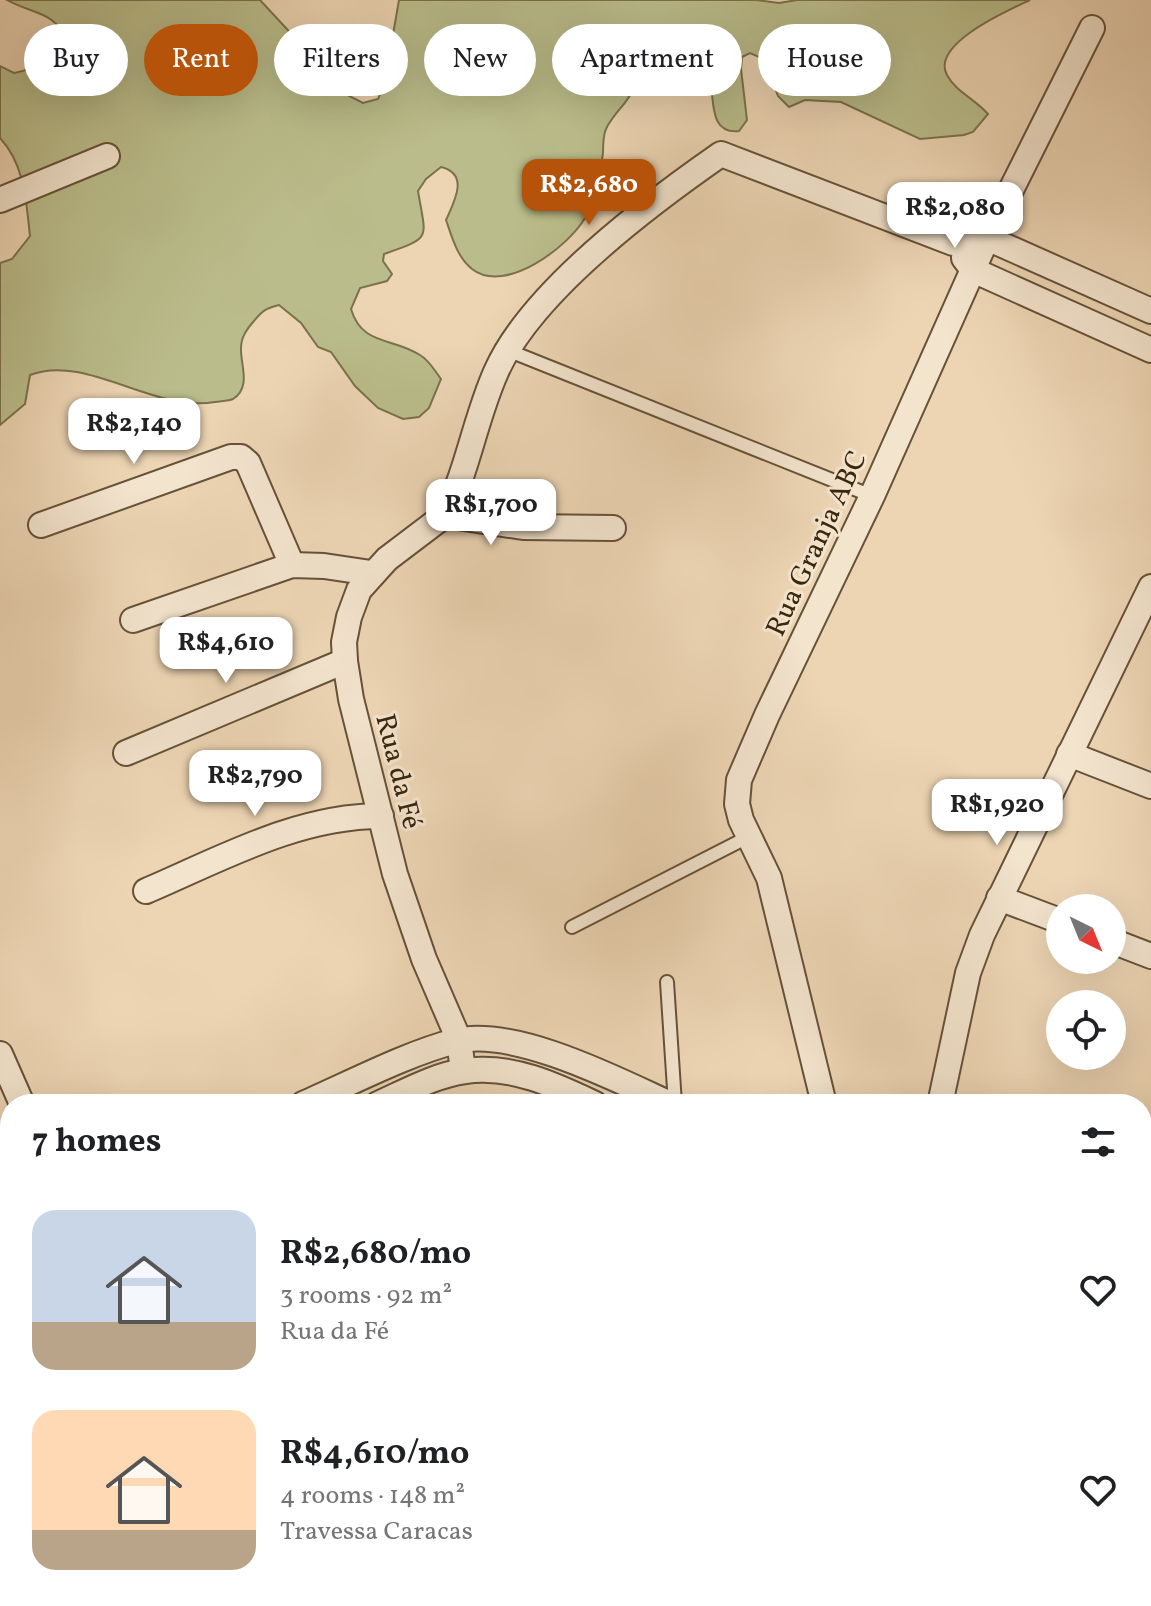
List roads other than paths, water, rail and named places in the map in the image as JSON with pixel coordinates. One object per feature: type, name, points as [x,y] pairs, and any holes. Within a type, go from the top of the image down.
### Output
[{"type":"street","name":"Rua Granja ABC","points":[[822,1094],[769,878],[748,837],[737,804],[739,780],[872,496],[987,238],[1092,28]]},
{"type":"street","name":"Rua da Fé","points":[[463,1071],[459,1040],[424,959],[395,874],[351,699],[344,642],[359,590],[371,573],[445,515],[457,491],[496,372],[507,350],[540,305],[585,261],[721,154],[953,243]]},
{"type":"street","points":[[0,200],[107,156]]},
{"type":"street","points":[[1151,311],[987,238],[953,243],[973,270],[1151,350]]},
{"type":"street","points":[[41,525],[238,456],[248,463],[292,565]]},
{"type":"street","points":[[445,515],[523,527],[613,528]]},
{"type":"street","points":[[133,620],[292,565],[371,573]]},
{"type":"street","points":[[942,1094],[968,973],[999,898],[1151,587]]},
{"type":"street","points":[[126,753],[345,661]]},
{"type":"street","points":[[1069,754],[1151,786]]},
{"type":"street","points":[[146,891],[297,827],[353,816],[381,816]]},
{"type":"street","points":[[999,898],[1046,916]]},
{"type":"street","points":[[1126,946],[1151,956]]},
{"type":"street","points":[[326,1094],[459,1040],[515,1043],[544,1051],[650,1094]]},
{"type":"street","points":[[0,1054],[18,1094]]},
{"type":"street","points":[[404,1094],[463,1071],[492,1070],[537,1079],[572,1094]]},
{"type":"street","points":[[537,1079],[541,1094]]},
{"type":"lane","points":[[507,350],[872,496]]},
{"type":"lane","points":[[572,927],[748,837]]},
{"type":"lane","points":[[667,982],[672,1094]]}]
